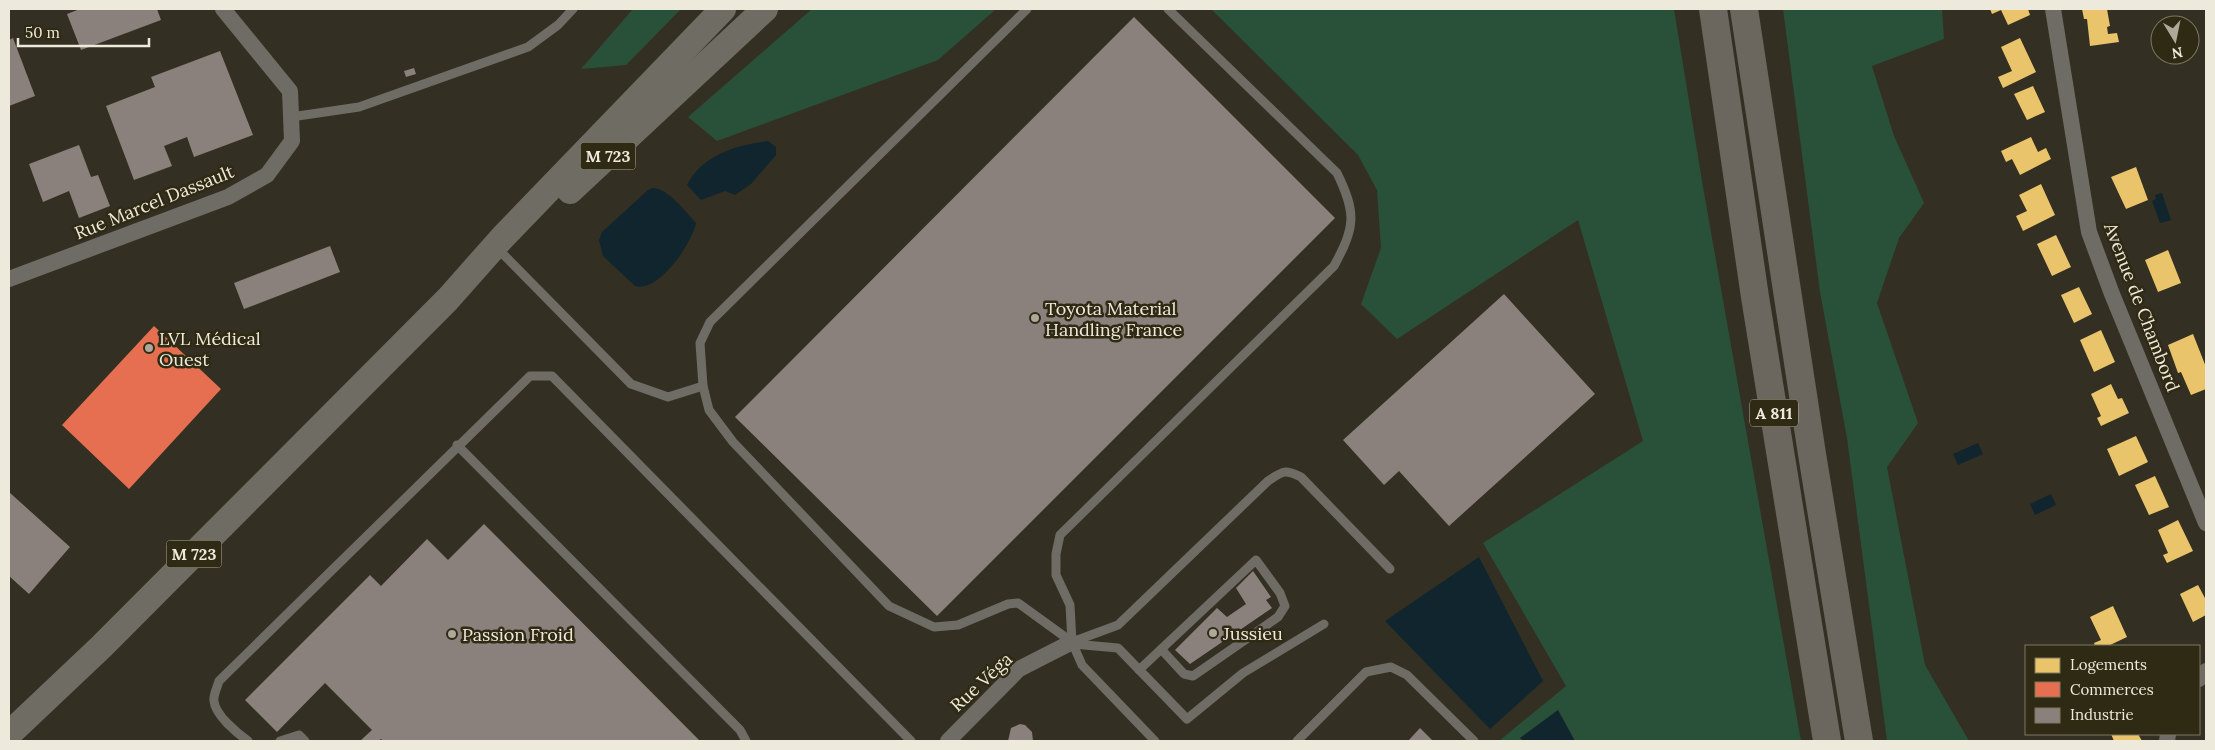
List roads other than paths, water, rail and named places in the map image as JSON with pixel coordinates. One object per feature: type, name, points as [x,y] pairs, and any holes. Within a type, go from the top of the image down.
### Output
[{"type":"highway","points":[[1697,9],[1710,72],[1724,84]]},
{"type":"highway","name":"A 811","points":[[1713,9],[1767,370],[1827,741]]},
{"type":"highway","name":"A 811","points":[[1744,9],[1812,454],[1859,741]]},
{"type":"main road","name":"M 723","points":[[9,734],[101,647],[448,299],[502,238],[723,9]]},
{"type":"main road","name":"M 723","points":[[448,299],[503,254],[765,9]]},
{"type":"main road","name":"M 723","points":[[15,741],[101,647]]},
{"type":"street","name":"Rue Marcel Dassault","points":[[9,279],[228,197],[267,176],[292,141],[290,91],[223,9]]},
{"type":"street","name":"Avenue de Chambord","points":[[2053,9],[2089,232],[2112,294],[2206,524]]},
{"type":"street","name":"Rue Véga","points":[[948,741],[1019,670],[1073,643]]},
{"type":"lane","points":[[291,117],[359,107],[528,47],[558,26],[573,9]]},
{"type":"lane","points":[[1026,9],[710,322],[700,343],[703,386],[709,410],[733,442],[889,606],[934,627],[958,625],[1008,604],[1018,603],[1073,643],[1118,648],[1187,719],[1243,673],[1324,624]]},
{"type":"lane","points":[[1155,741],[1087,673],[1073,643],[1070,605],[1056,575],[1056,554],[1060,536],[1334,266],[1350,236],[1351,212],[1348,196],[1338,173],[1168,9]]},
{"type":"lane","points":[[503,254],[631,384],[668,397],[703,386]]},
{"type":"lane","points":[[248,741],[218,711],[214,704],[214,696],[219,682],[457,445],[530,376],[552,376],[911,741]]},
{"type":"lane","points":[[457,445],[740,730],[746,741]]},
{"type":"lane","points":[[1073,643],[1118,625],[1268,481],[1283,471],[1288,470],[1302,477],[1390,569]]},
{"type":"lane","points":[[1139,670],[1256,560],[1280,593],[1285,606],[1278,617],[1193,676],[1184,674],[1162,649]]},
{"type":"lane","points":[[1297,741],[1366,672],[1391,668],[1407,675],[1474,741]]},
{"type":"lane","points":[[280,741],[299,735],[305,741]]},
{"type":"water","points":[[768,141],[776,147],[776,155],[751,184],[735,195],[725,191],[701,200],[687,185],[702,166],[722,153],[744,145]]},
{"type":"water","points":[[653,188],[659,189],[671,196],[696,223],[688,242],[673,265],[654,282],[644,286],[635,286],[603,256],[599,240],[602,232],[648,190]]},
{"type":"water","points":[[2162,193],[2171,220],[2160,223],[2152,201],[2156,199],[2155,195]]},
{"type":"water","points":[[1978,443],[1983,454],[1958,465],[1953,454]]},
{"type":"water","points":[[2051,494],[2056,505],[2035,515],[2030,504]]},
{"type":"water","points":[[1479,557],[1543,681],[1490,729],[1385,621]]},
{"type":"water","points":[[1558,710],[1575,741],[1523,741],[1520,738]]},
{"type":"place","name":"Toyota Material Handling France","points":[[1035,318]]},
{"type":"place","name":"LVL Médical Ouest","points":[[149,348]]},
{"type":"place","name":"Jussieu","points":[[1213,633]]},
{"type":"place","name":"Passion Froid","points":[[452,634]]}]
